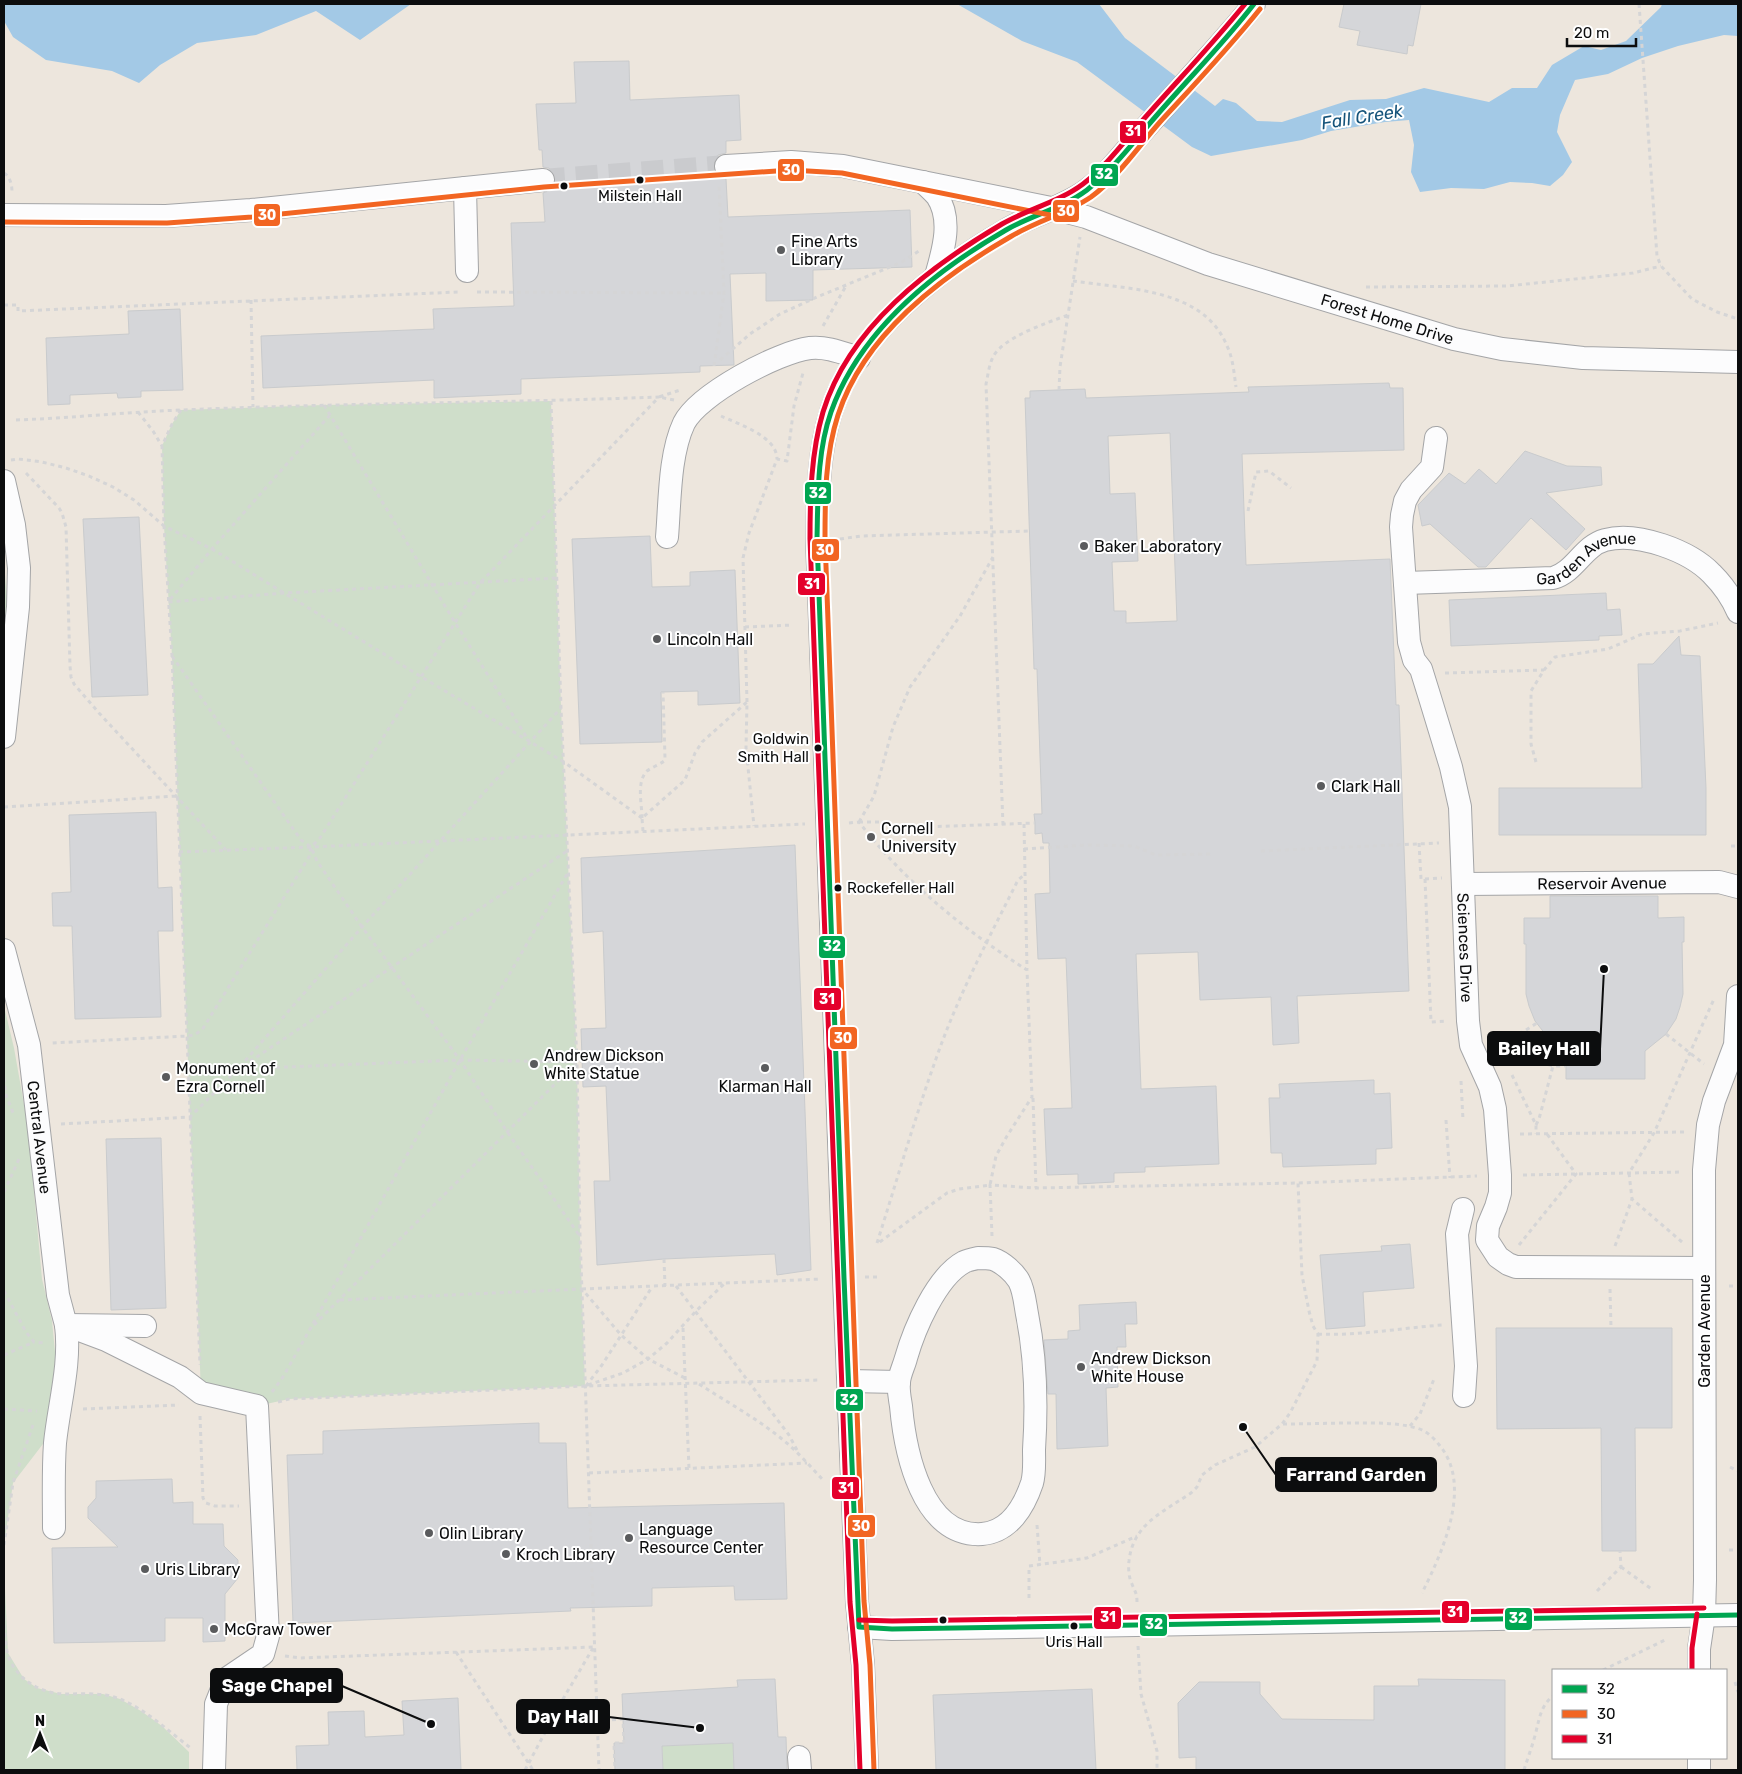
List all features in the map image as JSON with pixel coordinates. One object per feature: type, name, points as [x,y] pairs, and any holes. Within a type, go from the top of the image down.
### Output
[{"type":"street","points":[[867,1770],[844,1278],[817,539],[818,482],[826,429],[844,380],[858,358],[889,319],[905,303],[936,276],[974,250],[1008,229],[1087,190],[1159,113],[1254,4]]},
{"type":"street","name":"Forest Home Drive","points":[[722,172],[791,162],[816,163],[843,166],[1051,208],[1086,217],[1208,264],[1454,339],[1502,349],[1583,358],[1738,362]]},
{"type":"street","points":[[7,208],[166,216],[543,180]]},
{"type":"street","points":[[924,182],[937,197],[943,209],[946,222],[942,255],[936,276]]},
{"type":"street","points":[[465,188],[468,282]]},
{"type":"street","points":[[667,537],[676,447],[685,423],[698,405],[758,367],[774,358],[792,352],[820,348],[858,358]]},
{"type":"street","name":"Sciences Drive","points":[[1436,438],[1432,467],[1411,490],[1402,515],[1401,527],[1409,642],[1414,660],[1422,674],[1456,786],[1460,807],[1468,1021],[1471,1045],[1490,1086],[1493,1099],[1499,1166],[1498,1201],[1486,1233],[1486,1240],[1490,1247]]},
{"type":"street","points":[[4,480],[14,525],[19,568],[18,607],[4,737]]},
{"type":"street","name":"Garden Avenue","points":[[1405,583],[1553,578],[1561,576],[1568,571],[1597,543],[1605,539],[1628,538],[1651,542],[1675,550],[1695,560],[1712,574],[1728,594],[1738,612]]},
{"type":"street","name":"Reservoir Avenue","points":[[1463,884],[1719,882],[1738,887]]},
{"type":"street","name":"Central Avenue","points":[[4,950],[29,1045],[58,1295],[68,1340],[55,1445],[54,1528]]},
{"type":"street","name":"Garden Avenue","points":[[1699,1669],[1699,1649],[1704,1615],[1704,1170],[1706,1139],[1714,1101],[1735,1045],[1738,996]]},
{"type":"street","points":[[1463,1209],[1457,1234],[1457,1248],[1466,1366],[1464,1396]]},
{"type":"street","points":[[1457,1248],[1490,1247],[1498,1257],[1508,1264],[1523,1268],[1704,1268]]},
{"type":"street","points":[[978,1258],[994,1259],[1009,1269],[1019,1281],[1025,1301],[1035,1373],[1036,1411],[1033,1481],[1026,1498],[1009,1524],[994,1532],[980,1534],[966,1532],[951,1526],[936,1514],[926,1500],[912,1466],[903,1429],[899,1382],[915,1329],[924,1310],[944,1280],[963,1263],[978,1258]]},
{"type":"street","points":[[66,1325],[131,1352],[180,1378],[201,1394],[256,1406],[268,1636],[263,1654],[226,1679],[216,1704],[214,1768]]},
{"type":"street","points":[[66,1325],[145,1326]]},
{"type":"street","points":[[849,1381],[899,1382]]},
{"type":"street","points":[[859,1627],[912,1628],[1738,1615]]},
{"type":"path","points":[[1639,4],[1657,256],[1661,266],[1692,299],[1717,312],[1738,319]]},
{"type":"path","points":[[714,366],[724,293],[722,172]]},
{"type":"path","points":[[4,173],[7,174],[13,191],[7,208]]},
{"type":"path","points":[[1059,390],[1060,368],[1080,240]]},
{"type":"path","points":[[708,372],[734,347],[763,324],[800,304],[902,262],[916,254],[924,245]]},
{"type":"path","points":[[1358,287],[1422,285],[1507,286],[1633,272],[1661,266]]},
{"type":"path","points":[[1073,281],[1158,294],[1180,300],[1198,310],[1209,319],[1225,341],[1230,355],[1236,387]]},
{"type":"path","points":[[4,305],[18,305],[18,311],[252,300],[468,282],[724,293]]},
{"type":"path","points":[[820,332],[846,285]]},
{"type":"path","points":[[252,300],[253,408]]},
{"type":"path","points":[[1003,825],[986,384],[993,356],[1005,343],[1048,322],[1068,315]]},
{"type":"path","points":[[777,459],[787,461],[794,406],[806,364]]},
{"type":"path","points":[[29,1045],[187,1036],[194,1035],[202,1030],[309,857],[311,848],[320,838],[480,582],[660,397],[687,388]]},
{"type":"path","points":[[16,420],[138,412],[324,405],[660,397],[682,402]]},
{"type":"path","points":[[551,401],[566,834],[579,1061],[580,1236],[598,1770]]},
{"type":"path","points":[[324,405],[454,621],[530,742]]},
{"type":"path","points":[[181,410],[162,446],[201,1394],[202,1484],[206,1503],[215,1506],[262,1507]]},
{"type":"path","points":[[138,412],[162,446]]},
{"type":"path","points":[[168,602],[330,415]]},
{"type":"path","points":[[738,424],[766,439],[777,455],[744,552],[746,748],[754,826]]},
{"type":"path","points":[[18,459],[20,466],[53,500],[62,514],[66,527],[70,666],[74,684],[227,850]]},
{"type":"path","points":[[4,461],[18,459],[42,462],[89,476],[113,487],[134,500],[164,526],[212,549],[564,762],[642,818]]},
{"type":"path","points":[[1248,511],[1256,472],[1269,471],[1290,488]]},
{"type":"path","points":[[861,536],[1029,531]]},
{"type":"path","points":[[859,822],[874,796],[893,727],[910,687],[960,616],[993,557]]},
{"type":"path","points":[[168,602],[285,593],[556,578]]},
{"type":"path","points":[[1536,762],[1531,744],[1531,691],[1555,657],[1608,649],[1642,634],[1680,631],[1718,623]]},
{"type":"path","points":[[745,627],[792,625]]},
{"type":"path","points":[[172,656],[302,840],[311,848],[317,861],[362,927],[460,1060],[580,1236]]},
{"type":"path","points":[[1422,674],[1544,670]]},
{"type":"path","points":[[643,831],[641,781],[646,772],[664,761],[665,758],[663,692]]},
{"type":"path","points":[[642,818],[685,780],[695,753],[702,742],[747,702]]},
{"type":"path","points":[[39,1126],[190,1117],[238,1069],[362,927],[561,708]]},
{"type":"path","points":[[4,807],[177,796]]},
{"type":"path","points":[[859,822],[878,846],[904,873],[953,918],[985,943],[1027,970]]},
{"type":"path","points":[[180,852],[311,848],[566,834],[827,823],[882,822],[896,828],[1035,824]]},
{"type":"path","points":[[1024,824],[1027,970],[1036,1188]]},
{"type":"path","points":[[1261,850],[1462,841]]},
{"type":"path","points":[[1419,843],[1421,879],[1425,879],[1431,1022],[1452,1021]]},
{"type":"path","points":[[1024,849],[1087,845],[1134,846],[1156,855],[1213,854]]},
{"type":"path","points":[[1731,846],[1738,846]]},
{"type":"path","points":[[238,1069],[392,969],[567,851]]},
{"type":"path","points":[[256,1406],[276,1389],[460,1060],[568,873]]},
{"type":"path","points":[[1025,874],[1018,880],[985,943],[942,1044],[917,1114],[877,1244],[947,1193],[990,1184],[1036,1188],[1298,1183],[1485,1176]]},
{"type":"path","points":[[1615,1247],[1632,1199],[1628,1174],[1654,1133],[1716,995]]},
{"type":"path","points":[[1499,1047],[1537,1023]]},
{"type":"path","points":[[1666,1034],[1709,1068]]},
{"type":"path","points":[[1502,1054],[1507,1053],[1553,1066],[1566,1066]]},
{"type":"path","points":[[188,1071],[460,1060],[579,1061]]},
{"type":"path","points":[[310,1329],[579,1061]]},
{"type":"path","points":[[1536,1125],[1553,1066]]},
{"type":"path","points":[[1460,1072],[1463,1120]]},
{"type":"path","points":[[4,1078],[6,1095],[16,1119]]},
{"type":"path","points":[[994,1259],[990,1184],[996,1156],[1006,1136],[1032,1097]]},
{"type":"path","points":[[1446,1120],[1450,1178]]},
{"type":"path","points":[[1514,1135],[1688,1132]]},
{"type":"path","points":[[1547,1134],[1576,1174]]},
{"type":"path","points":[[1515,1175],[1688,1172]]},
{"type":"path","points":[[1519,1246],[1576,1174]]},
{"type":"path","points":[[1137,1592],[1131,1583],[1129,1562],[1137,1536],[1146,1523],[1191,1493],[1197,1487],[1202,1475],[1215,1465],[1255,1447],[1282,1424],[1316,1362],[1318,1334],[1313,1326],[1309,1311],[1302,1274],[1298,1183]]},
{"type":"path","points":[[1632,1199],[1688,1248]]},
{"type":"path","points":[[664,1259],[665,1286]]},
{"type":"path","points":[[340,1300],[844,1278]]},
{"type":"path","points":[[585,1386],[623,1373],[648,1359],[683,1327],[696,1311],[726,1283]]},
{"type":"path","points":[[675,1285],[789,1435],[799,1454]]},
{"type":"path","points":[[1729,1286],[1738,1286]]},
{"type":"path","points":[[585,1386],[602,1365],[652,1287]]},
{"type":"path","points":[[582,1289],[620,1335],[648,1359],[686,1378]]},
{"type":"path","points":[[4,1291],[26,1332],[34,1342]]},
{"type":"path","points":[[1610,1295],[1611,1328]]},
{"type":"path","points":[[1318,1334],[1335,1335],[1463,1324]]},
{"type":"path","points":[[683,1327],[689,1468]]},
{"type":"path","points":[[42,1334],[43,1351]]},
{"type":"path","points":[[4,1356],[34,1342],[42,1343]]},
{"type":"path","points":[[1410,1427],[1420,1414],[1434,1379]]},
{"type":"path","points":[[256,1406],[289,1399],[585,1386],[819,1380]]},
{"type":"path","points":[[698,1384],[781,1438],[823,1480]]},
{"type":"path","points":[[4,1409],[60,1411],[183,1405],[201,1394]]},
{"type":"path","points":[[4,1545],[13,1483],[39,1402]]},
{"type":"path","points":[[1282,1424],[1387,1423],[1418,1428],[1433,1437],[1444,1451],[1452,1467],[1454,1491],[1451,1518],[1443,1547],[1422,1593]]},
{"type":"path","points":[[589,1473],[807,1463]]},
{"type":"path","points":[[1730,1467],[1738,1471]]},
{"type":"path","points":[[1029,1598],[1029,1566],[1087,1558],[1137,1536]]},
{"type":"path","points":[[1728,1550],[1738,1550]]},
{"type":"path","points":[[1597,1591],[1621,1567],[1620,1551]]},
{"type":"path","points":[[1621,1567],[1653,1590]]},
{"type":"path","points":[[4,1617],[8,1653],[15,1669],[24,1679],[38,1688],[61,1694],[103,1694],[120,1699],[148,1716],[214,1768]]},
{"type":"path","points":[[1605,1669],[1667,1639]]},
{"type":"path","points":[[263,1654],[300,1658],[594,1647]]},
{"type":"path","points":[[525,1770],[563,1699],[594,1647]]},
{"type":"path","points":[[456,1652],[533,1770]]},
{"type":"path","points":[[1140,1656],[1141,1694],[1157,1751],[1157,1770]]},
{"type":"path","points":[[1735,1682],[1738,1692]]},
{"type":"path","points":[[1524,1770],[1543,1706],[1552,1697]]},
{"type":"path","points":[[596,1721],[623,1719],[624,1743],[614,1744],[615,1770]]},
{"type":"shaded area","name":"Cornell University","points":[[4,4],[1738,4],[1738,1770],[4,1770]]},
{"type":"green space","points":[[551,401],[561,708],[577,1062],[585,1386],[289,1399],[257,1406],[201,1393],[162,446],[181,410],[324,405]]},
{"type":"green space","points":[[4,562],[7,600],[4,628]]},
{"type":"green space","points":[[4,1006],[14,1048],[28,1127],[42,1279],[52,1321],[56,1362],[46,1440],[13,1483],[4,1545]]},
{"type":"green space","points":[[4,1567],[8,1653],[24,1679],[37,1688],[61,1694],[103,1694],[120,1699],[162,1726],[189,1752],[189,1770],[4,1770]]},
{"type":"green space","points":[[733,1743],[734,1770],[663,1770],[662,1746]]},
{"type":"water","points":[[4,4],[411,4],[360,40],[316,11],[256,35],[197,43],[160,65],[139,83],[112,71],[46,60],[13,37],[4,21]]},
{"type":"water","name":"Fall Creek","points":[[957,4],[1099,4],[1125,38],[1215,106],[1223,99],[1236,103],[1257,121],[1282,122],[1350,100],[1386,99],[1424,88],[1489,102],[1512,88],[1537,88],[1552,65],[1584,46],[1601,50],[1626,41],[1662,4],[1738,4],[1738,36],[1724,35],[1678,46],[1642,58],[1608,74],[1575,80],[1560,115],[1557,132],[1572,162],[1563,175],[1550,186],[1510,182],[1484,189],[1451,188],[1420,192],[1411,172],[1414,145],[1409,120],[1331,131],[1302,140],[1211,156],[1192,147],[1077,62],[1022,41]]},
{"type":"building","points":[[1344,4],[1421,4],[1413,46],[1408,45],[1407,54],[1357,45],[1360,31],[1339,27]]},
{"type":"building","points":[[629,61],[630,100],[739,95],[741,140],[726,141],[726,153],[718,155],[713,166],[715,174],[726,179],[728,217],[910,210],[912,267],[813,270],[813,300],[766,301],[766,273],[730,274],[734,365],[700,366],[700,372],[521,379],[521,394],[434,398],[434,380],[263,388],[261,336],[434,329],[433,309],[514,306],[511,223],[545,222],[543,193],[555,186],[556,179],[549,168],[543,167],[542,150],[539,150],[536,104],[576,103],[574,62]]},
{"type":"building","points":[[180,309],[183,390],[141,391],[141,397],[118,398],[117,393],[70,395],[70,404],[48,405],[46,338],[129,334],[128,311]]},
{"type":"building","points":[[1389,383],[1390,388],[1403,388],[1404,450],[1242,454],[1246,565],[1390,559],[1396,705],[1399,705],[1409,991],[1297,996],[1299,1043],[1273,1045],[1271,997],[1200,1000],[1198,952],[1136,954],[1141,1089],[1216,1086],[1219,1164],[1145,1167],[1145,1172],[1114,1173],[1114,1182],[1078,1184],[1078,1174],[1047,1175],[1044,1109],[1072,1108],[1066,958],[1038,959],[1035,894],[1050,893],[1049,843],[1043,843],[1042,833],[1035,834],[1034,814],[1042,814],[1037,669],[1034,669],[1025,398],[1030,398],[1030,391],[1085,389],[1086,398],[1249,392],[1248,387]],"holes":[[[1170,433],[1177,621],[1126,623],[1126,611],[1114,611],[1112,562],[1138,561],[1135,493],[1110,494],[1108,436]]]},
{"type":"building","points":[[1525,451],[1567,466],[1601,467],[1602,485],[1546,493],[1585,529],[1566,550],[1531,518],[1486,567],[1478,567],[1430,524],[1422,526],[1418,505],[1449,473],[1465,484],[1479,469],[1496,484]]},
{"type":"building","points":[[139,517],[148,695],[92,697],[83,519]]},
{"type":"building","name":"Lincoln Hall","points":[[650,536],[652,587],[690,586],[690,572],[735,570],[740,703],[698,705],[698,691],[661,692],[662,742],[580,744],[572,539]]},
{"type":"building","points":[[1606,593],[1607,610],[1620,609],[1622,635],[1599,636],[1599,640],[1451,646],[1449,600]]},
{"type":"building","points":[[1679,636],[1681,655],[1700,656],[1706,788],[1706,835],[1499,835],[1499,788],[1642,788],[1638,664],[1653,664]]},
{"type":"building","points":[[156,812],[158,888],[172,887],[173,931],[158,931],[161,1017],[75,1019],[72,926],[53,926],[52,893],[71,892],[69,815]]},
{"type":"building","points":[[795,845],[811,1270],[777,1275],[775,1254],[664,1259],[597,1265],[594,1181],[610,1181],[606,1086],[583,1087],[581,1029],[606,1028],[603,931],[583,933],[581,858]]},
{"type":"building","points":[[1550,896],[1658,896],[1658,918],[1684,917],[1684,942],[1682,942],[1683,994],[1680,1007],[1676,1019],[1666,1034],[1645,1051],[1645,1079],[1566,1079],[1566,1054],[1553,1044],[1535,1021],[1526,994],[1524,918],[1550,918]]},
{"type":"building","points":[[1374,1080],[1374,1094],[1390,1093],[1392,1148],[1376,1149],[1376,1164],[1283,1167],[1282,1153],[1271,1153],[1269,1098],[1280,1098],[1279,1084]]},
{"type":"building","points":[[161,1138],[166,1308],[111,1310],[106,1139]]},
{"type":"building","points":[[1410,1244],[1414,1288],[1363,1292],[1365,1326],[1326,1329],[1320,1255],[1382,1251],[1381,1246]]},
{"type":"building","name":"Andrew Dickson White House","points":[[1136,1302],[1137,1324],[1125,1324],[1126,1347],[1117,1347],[1118,1387],[1106,1388],[1108,1446],[1057,1449],[1056,1394],[1048,1394],[1044,1340],[1068,1339],[1068,1331],[1080,1330],[1079,1305]]},
{"type":"building","points":[[1496,1328],[1672,1328],[1672,1428],[1635,1428],[1636,1551],[1602,1551],[1601,1428],[1497,1429]]},
{"type":"building","name":"Olin Library","points":[[539,1423],[539,1443],[566,1443],[568,1508],[784,1503],[787,1599],[735,1600],[734,1586],[652,1588],[652,1606],[570,1608],[571,1611],[293,1623],[287,1455],[323,1454],[323,1431]]},
{"type":"building","name":"Uris Library","points":[[172,1479],[173,1503],[193,1502],[193,1524],[223,1524],[224,1546],[238,1560],[238,1578],[225,1594],[225,1641],[203,1642],[203,1618],[165,1618],[165,1641],[54,1643],[52,1548],[118,1547],[88,1518],[88,1507],[96,1498],[96,1481]]},
{"type":"building","points":[[775,1679],[778,1737],[786,1737],[787,1770],[734,1770],[733,1743],[662,1746],[663,1770],[615,1770],[614,1743],[624,1743],[622,1694],[738,1687],[737,1680]]},
{"type":"building","points":[[1418,1679],[1505,1680],[1505,1770],[1196,1770],[1196,1757],[1179,1758],[1178,1703],[1199,1682],[1260,1682],[1260,1694],[1282,1719],[1374,1720],[1374,1686],[1419,1686]]},
{"type":"building","name":"Uris Hall","points":[[1092,1689],[1096,1770],[936,1770],[933,1695]]},
{"type":"building","points":[[458,1698],[461,1770],[297,1770],[296,1746],[329,1745],[328,1712],[364,1711],[365,1737],[404,1735],[402,1701]]},
{"type":"tunnel","points":[[543,180],[726,166]]},
{"type":"transit line","name":"31","points":[[860,1770],[856,1665],[850,1602],[810,539],[812,475],[819,428],[835,381],[852,353],[872,326],[895,302],[920,280],[974,241],[1002,224],[1064,196],[1083,184],[1110,159],[1245,4]]},
{"type":"transit line","name":"32","points":[[859,1627],[844,1278],[817,539],[819,475],[826,427],[844,382],[860,355],[880,329],[902,306],[926,284],[979,247],[1006,230],[1068,202],[1097,182],[1231,33],[1254,4]]},
{"type":"transit line","name":"30","points":[[874,1770],[870,1665],[864,1601],[825,539],[825,508],[830,445],[838,415],[850,386],[866,359],[885,334],[907,311],[931,290],[983,253],[1020,231],[1081,203],[1101,189],[1119,171],[1260,9]]},
{"type":"transit line","name":"30","points":[[4,222],[167,223],[252,217],[544,187],[791,170],[842,173],[1050,215]]},
{"type":"transit line","name":"31","points":[[859,1620],[1704,1608]]},
{"type":"transit line","name":"31","points":[[1692,1669],[1692,1648],[1697,1614]]},
{"type":"transit line","name":"32","points":[[859,1627],[892,1629],[1738,1615]]},
{"type":"place","name":"Milstein Hall","points":[[640,180]]},
{"type":"place","name":"Fine Arts Library","points":[[781,250]]},
{"type":"place","name":"Baker Laboratory","points":[[1084,546]]},
{"type":"place","name":"Lincoln Hall","points":[[657,639]]},
{"type":"place","name":"Goldwin Smith Hall","points":[[818,748]]},
{"type":"place","name":"Clark Hall","points":[[1321,786]]},
{"type":"place","name":"Cornell University","points":[[871,837]]},
{"type":"place","name":"Rockefeller Hall","points":[[838,888]]},
{"type":"place","name":"Bailey Hall","points":[[1604,969]]},
{"type":"place","name":"Andrew Dickson White Statue","points":[[534,1064]]},
{"type":"place","name":"Klarman Hall","points":[[765,1068]]},
{"type":"place","name":"Monument of Ezra Cornell","points":[[166,1077]]},
{"type":"place","name":"Andrew Dickson White House","points":[[1081,1367]]},
{"type":"place","name":"Farrand Garden","points":[[1243,1427]]},
{"type":"place","name":"Olin Library","points":[[429,1533]]},
{"type":"place","name":"Language Resource Center","points":[[629,1538]]},
{"type":"place","name":"Kroch Library","points":[[506,1554]]},
{"type":"place","name":"Uris Library","points":[[145,1569]]},
{"type":"place","name":"Uris Hall","points":[[1074,1626]]},
{"type":"place","name":"McGraw Tower","points":[[214,1629]]},
{"type":"place","name":"Sage Chapel","points":[[431,1724]]},
{"type":"place","name":"Day Hall","points":[[700,1728]]}]
